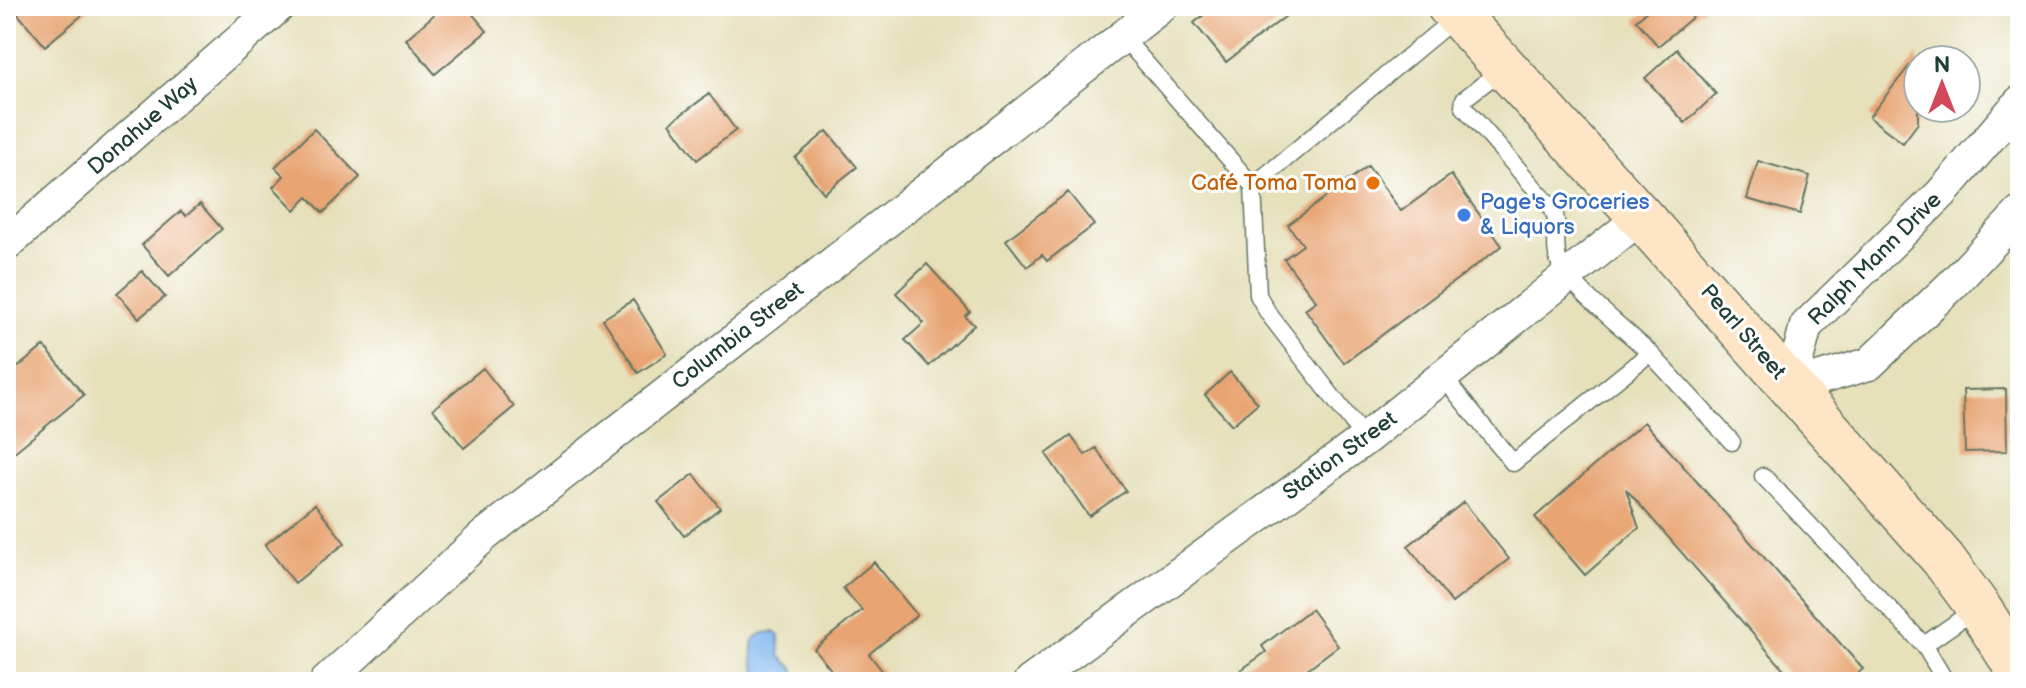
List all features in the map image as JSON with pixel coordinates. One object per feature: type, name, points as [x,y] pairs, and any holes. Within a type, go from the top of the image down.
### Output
[{"type":"main road","name":"Pearl Street","points":[[1453,11],[1641,217],[1943,559],[2020,672]]},
{"type":"street","name":"Donahue Way","points":[[6,245],[279,6]]},
{"type":"street","name":"Columbia Street","points":[[326,682],[485,535],[1162,6]]},
{"type":"street","name":"Ralph Mann Drive","points":[[1790,387],[1806,326],[1941,194],[2020,102]]},
{"type":"street","points":[[1790,387],[1869,364],[1953,284],[2020,213]]},
{"type":"street","name":"Station Street","points":[[1030,682],[1365,439],[1641,217]]},
{"type":"lane","points":[[1253,186],[1453,11]]},
{"type":"lane","points":[[1123,37],[1253,186],[1258,295],[1268,313],[1365,439]]},
{"type":"lane","points":[[1505,67],[1464,99],[1463,106],[1552,208],[1557,222],[1557,256],[1569,277],[1650,353],[1732,442]]},
{"type":"lane","points":[[1444,378],[1513,463],[1650,353]]},
{"type":"lane","points":[[1763,476],[1924,645],[1946,682]]},
{"type":"lane","points":[[1924,645],[1978,607]]},
{"type":"water","points":[[774,632],[779,636],[780,656],[795,670],[789,682],[764,682],[755,667],[754,639],[763,633]]},
{"type":"building","points":[[11,6],[93,6],[45,46]]},
{"type":"building","points":[[444,6],[466,6],[487,31],[435,74],[406,39]]},
{"type":"building","points":[[1215,6],[1299,6],[1226,62],[1194,23]]},
{"type":"building","points":[[1653,6],[1706,6],[1658,46],[1636,20]]},
{"type":"building","points":[[1677,49],[1716,94],[1685,123],[1645,78]]},
{"type":"building","points":[[1902,75],[1902,124],[1917,124],[1903,143],[1869,117]]},
{"type":"building","points":[[709,94],[736,130],[697,160],[670,123]]},
{"type":"building","points":[[314,129],[360,177],[323,213],[308,197],[295,210],[273,187],[284,176],[275,167]]},
{"type":"building","points":[[827,131],[857,167],[824,193],[795,158]]},
{"type":"building","points":[[1758,161],[1810,176],[1800,214],[1747,199]]},
{"type":"building","points":[[1368,166],[1401,211],[1451,175],[1502,246],[1344,363],[1305,309],[1316,301],[1284,259],[1303,245],[1288,225]]},
{"type":"building","points":[[1068,192],[1094,225],[1047,261],[1042,255],[1027,267],[1006,240]]},
{"type":"building","points":[[200,204],[222,229],[169,276],[142,245],[181,211],[186,216]]},
{"type":"building","points":[[927,264],[970,312],[965,316],[974,325],[929,366],[905,340],[924,323],[896,293]]},
{"type":"building","points":[[142,271],[165,297],[139,318],[117,293]]},
{"type":"building","points":[[633,300],[667,354],[638,373],[603,319]]},
{"type":"building","points":[[44,346],[84,395],[6,459],[6,377]]},
{"type":"building","points":[[483,368],[514,407],[464,448],[433,409]]},
{"type":"building","points":[[1230,372],[1258,403],[1232,425],[1205,395]]},
{"type":"building","points":[[2006,389],[2007,451],[1965,452],[1963,390]]},
{"type":"building","points":[[1644,422],[1863,669],[1848,682],[1795,682],[1626,489],[1639,528],[1585,575],[1535,517]]},
{"type":"building","points":[[1071,436],[1085,455],[1096,448],[1126,491],[1089,516],[1046,454]]},
{"type":"building","points":[[694,474],[720,508],[684,536],[658,502]]},
{"type":"building","points":[[1464,502],[1509,559],[1452,603],[1408,546]]},
{"type":"building","points":[[315,504],[345,543],[295,583],[265,545]]},
{"type":"building","points":[[874,562],[917,615],[869,654],[891,682],[841,682],[814,649],[862,610],[843,588]]},
{"type":"building","points":[[1311,609],[1338,646],[1290,682],[1224,682],[1266,652],[1262,646]]},
{"type":"place","name":"Café Toma Toma","points":[[1373,183]]},
{"type":"place","name":"Page's Groceries & Liquors","points":[[1464,215]]}]
